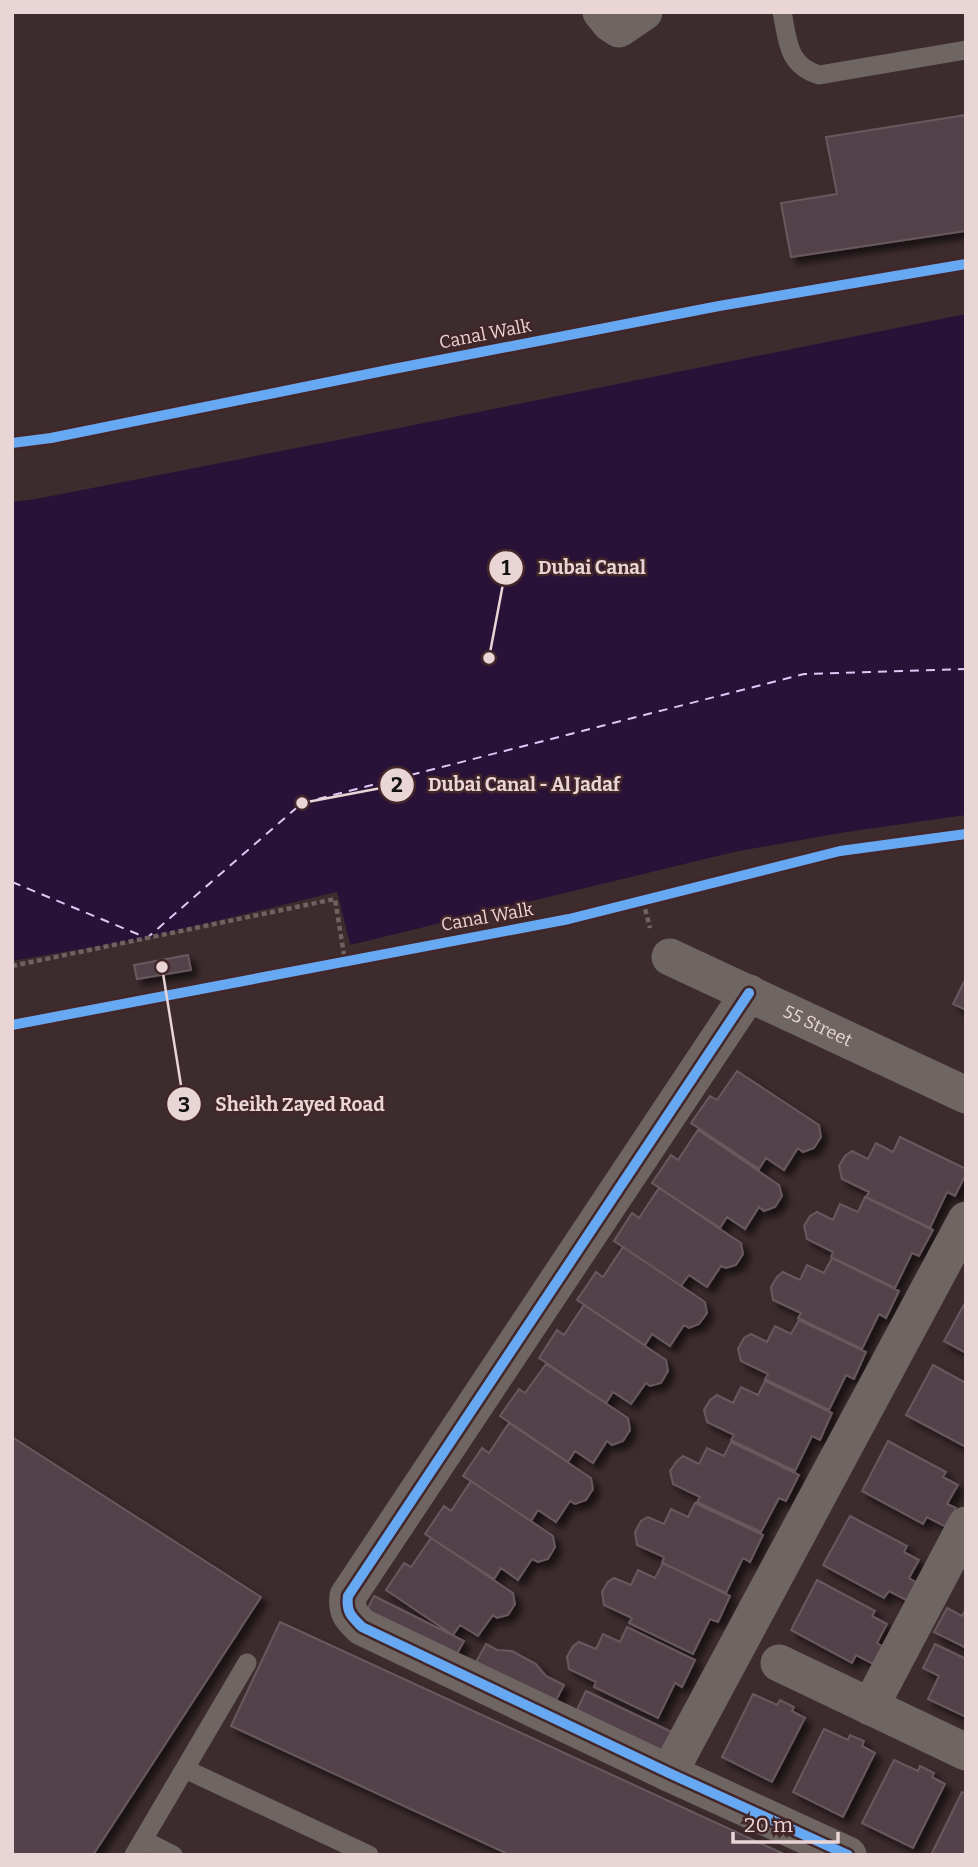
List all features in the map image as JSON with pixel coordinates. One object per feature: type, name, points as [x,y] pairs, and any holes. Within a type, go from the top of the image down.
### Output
[{"type":"street","points":[[601,12],[619,29],[644,12]]},
{"type":"street","name":"55 Street","points":[[670,957],[966,1095]]},
{"type":"street","points":[[749,993],[348,1596],[347,1607],[352,1618],[362,1628],[848,1855]]},
{"type":"street","points":[[669,1773],[966,1220]]},
{"type":"street","points":[[870,1707],[966,1525]]},
{"type":"street","points":[[779,1663],[966,1752]]},
{"type":"lane","points":[[782,12],[791,54],[805,71],[819,75],[966,50]]},
{"type":"lane","points":[[173,1855],[139,1847],[247,1662]]},
{"type":"lane","points":[[185,1769],[369,1855]]},
{"type":"path","points":[[631,904],[656,898]]},
{"type":"path","points":[[12,966],[335,899],[345,961]]},
{"type":"path","points":[[332,963],[358,958]]},
{"type":"shaded area","points":[[966,314],[966,815],[734,852],[350,945],[337,892],[147,938],[12,961],[12,502],[394,429]]},
{"type":"pier","points":[[337,892],[350,945],[347,946],[334,896],[148,941],[12,965],[12,961],[147,938]]},
{"type":"building","points":[[966,115],[966,231],[791,257],[781,203],[837,194],[826,137]]},
{"type":"building","points":[[188,955],[191,970],[137,979],[134,965]]},
{"type":"building","points":[[966,978],[966,1010],[953,1004]]},
{"type":"building","points":[[737,1071],[819,1125],[821,1137],[814,1148],[803,1152],[798,1148],[784,1170],[766,1158],[759,1169],[691,1123],[710,1096],[717,1100]]},
{"type":"building","points":[[698,1130],[779,1185],[782,1196],[775,1207],[764,1211],[759,1207],[745,1229],[727,1217],[720,1228],[652,1183],[671,1155],[678,1160]]},
{"type":"building","points":[[900,1137],[966,1169],[955,1196],[947,1192],[930,1228],[866,1197],[869,1192],[842,1179],[839,1166],[845,1156],[852,1151],[868,1159],[876,1143],[893,1152]]},
{"type":"building","points":[[659,1188],[741,1243],[743,1254],[736,1265],[726,1268],[721,1266],[707,1287],[689,1275],[681,1286],[614,1241],[632,1213],[639,1218]]},
{"type":"building","points":[[865,1197],[933,1230],[919,1256],[912,1253],[895,1288],[831,1257],[833,1252],[807,1239],[804,1226],[810,1216],[817,1212],[833,1220],[840,1204],[858,1212]]},
{"type":"building","points":[[623,1247],[705,1302],[707,1313],[699,1324],[689,1328],[684,1325],[670,1346],[652,1334],[645,1345],[577,1300],[596,1272],[603,1277]]},
{"type":"building","points":[[832,1258],[899,1291],[886,1318],[879,1314],[862,1349],[798,1318],[801,1313],[773,1300],[771,1287],[783,1272],[800,1280],[807,1265],[824,1273]]},
{"type":"building","points":[[966,1301],[966,1353],[944,1341]]},
{"type":"building","points":[[584,1305],[666,1360],[668,1371],[661,1383],[650,1386],[646,1383],[631,1404],[613,1392],[606,1403],[539,1358],[557,1330],[564,1335]]},
{"type":"building","points":[[799,1320],[866,1352],[854,1379],[846,1375],[829,1410],[765,1379],[768,1374],[741,1361],[738,1349],[744,1338],[751,1334],[767,1342],[775,1326],[791,1334]]},
{"type":"building","points":[[546,1364],[628,1418],[630,1430],[623,1441],[612,1445],[607,1441],[593,1463],[575,1451],[568,1462],[500,1416],[519,1389],[525,1393]]},
{"type":"building","points":[[933,1365],[966,1383],[966,1447],[906,1415]]},
{"type":"building","points":[[765,1381],[832,1413],[820,1440],[812,1436],[795,1471],[731,1440],[734,1435],[707,1422],[704,1410],[717,1395],[733,1403],[741,1387],[758,1395]]},
{"type":"building","points":[[509,1423],[591,1478],[593,1489],[586,1500],[575,1504],[570,1501],[556,1522],[538,1510],[531,1521],[463,1476],[482,1448],[489,1453]]},
{"type":"building","points":[[12,1437],[261,1597],[93,1855],[12,1855]]},
{"type":"building","points":[[888,1441],[946,1472],[943,1477],[958,1485],[947,1504],[956,1508],[946,1527],[927,1517],[923,1524],[862,1491]]},
{"type":"building","points":[[731,1442],[799,1475],[786,1501],[779,1498],[761,1532],[697,1502],[700,1497],[673,1484],[670,1471],[683,1456],[699,1464],[707,1448],[724,1456]]},
{"type":"building","points":[[471,1481],[553,1536],[555,1547],[548,1559],[538,1562],[532,1559],[518,1580],[501,1568],[494,1579],[425,1534],[444,1506],[451,1511]]},
{"type":"building","points":[[695,1503],[763,1535],[750,1562],[743,1558],[726,1593],[662,1563],[664,1557],[637,1545],[635,1532],[641,1521],[648,1517],[664,1524],[671,1509],[688,1517]]},
{"type":"building","points":[[850,1516],[907,1546],[904,1552],[919,1560],[909,1578],[917,1583],[908,1601],[889,1591],[884,1598],[823,1565]]},
{"type":"building","points":[[431,1538],[513,1593],[515,1604],[508,1615],[497,1618],[493,1615],[478,1636],[460,1625],[453,1635],[386,1590],[404,1563],[411,1567]]},
{"type":"building","points":[[663,1563],[730,1596],[718,1622],[710,1619],[693,1654],[629,1623],[632,1618],[604,1605],[602,1592],[608,1582],[614,1578],[631,1585],[638,1570],[655,1578]]},
{"type":"building","points":[[817,1580],[875,1611],[872,1616],[887,1624],[877,1643],[885,1648],[875,1665],[856,1655],[852,1663],[791,1630]]},
{"type":"building","points":[[374,1596],[464,1641],[452,1663],[363,1618]]},
{"type":"building","points":[[947,1608],[962,1616],[966,1609],[966,1648],[934,1632]]},
{"type":"building","points":[[280,1622],[786,1855],[510,1855],[231,1726]]},
{"type":"building","points":[[627,1627],[695,1660],[682,1687],[675,1683],[658,1718],[594,1687],[596,1682],[569,1669],[567,1657],[573,1646],[579,1642],[596,1649],[603,1634],[620,1642]]},
{"type":"building","points":[[486,1644],[497,1650],[512,1651],[536,1664],[546,1676],[564,1685],[549,1714],[470,1673]]},
{"type":"building","points":[[935,1644],[966,1659],[966,1717],[928,1699],[939,1676],[923,1668]]},
{"type":"building","points":[[586,1691],[674,1733],[661,1760],[573,1718]]},
{"type":"building","points":[[753,1694],[777,1705],[780,1700],[794,1707],[792,1711],[805,1718],[772,1782],[722,1757]]},
{"type":"building","points":[[824,1729],[848,1740],[850,1735],[864,1741],[862,1746],[875,1753],[843,1817],[793,1792]]},
{"type":"building","points":[[894,1760],[918,1771],[920,1766],[934,1773],[932,1777],[945,1784],[913,1848],[862,1823]]},
{"type":"building","points":[[962,1792],[966,1794],[966,1855],[931,1855]]},
{"type":"ferry route","points":[[12,882],[147,938],[302,803],[804,674],[966,669]]},
{"type":"cycle path","name":"Canal Walk","points":[[12,443],[51,438],[719,306],[966,264]]},
{"type":"cycle path","name":"Canal Walk","points":[[12,1025],[569,919],[840,851],[966,834]]},
{"type":"cycle path","points":[[749,993],[348,1596],[348,1606],[352,1617],[362,1627],[848,1855]]},
{"type":"place","name":"Dubai Canal","points":[[489,658]]},
{"type":"place","name":"Dubai Canal - Al Jadaf","points":[[302,803]]},
{"type":"place","name":"Sheikh Zayed Road","points":[[162,967]]}]
